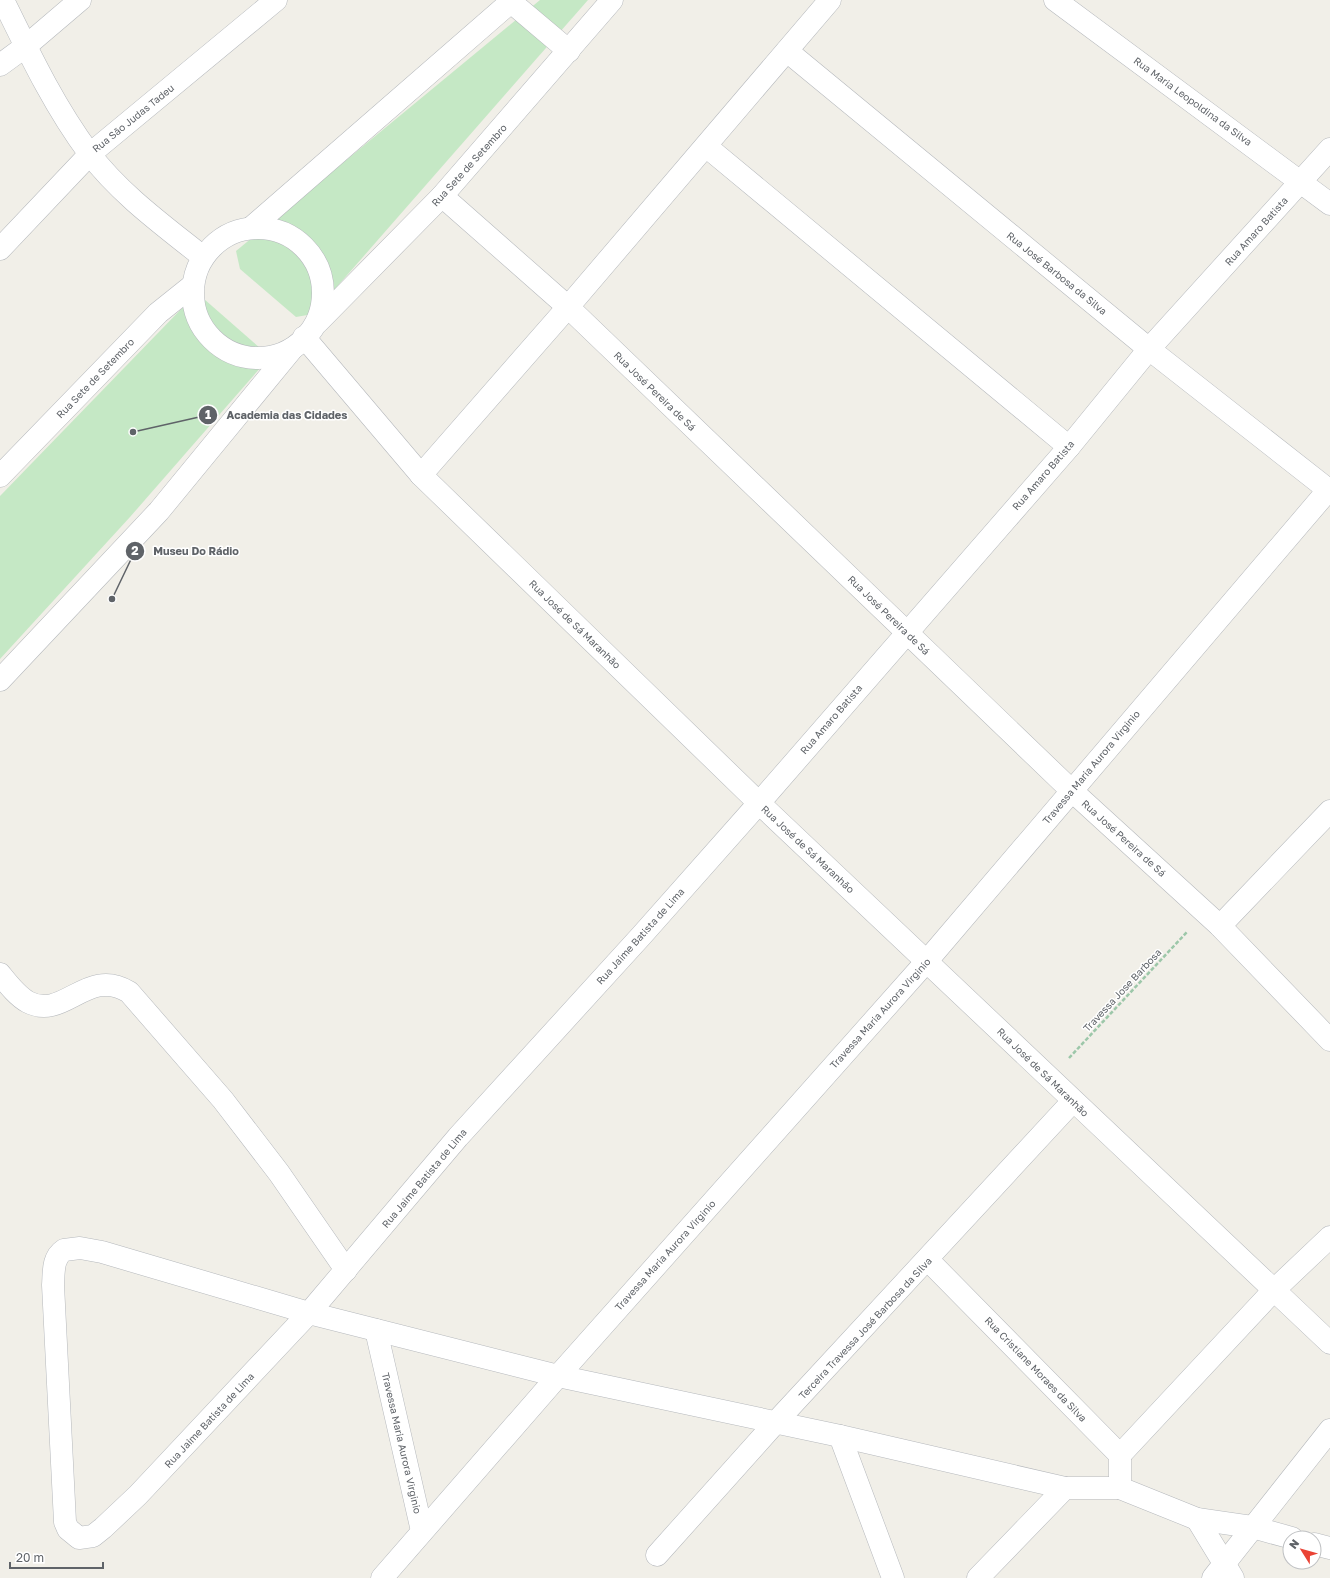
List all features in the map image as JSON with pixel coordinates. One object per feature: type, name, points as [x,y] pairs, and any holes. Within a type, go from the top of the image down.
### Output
[{"type":"street","points":[[3,0],[49,93],[90,154],[136,203],[203,257]]},
{"type":"street","points":[[0,65],[26,46],[80,0]]},
{"type":"street","name":"Rua São Judas Tadeu","points":[[0,249],[90,154],[276,0]]},
{"type":"street","name":"Rua Sete de Setembro","points":[[0,680],[159,511],[305,336],[442,196],[612,0]]},
{"type":"street","points":[[421,474],[707,147],[830,0]]},
{"type":"street","name":"Rua Maria Leopoldina da Silva","points":[[1055,0],[1330,204]]},
{"type":"street","points":[[252,227],[282,231],[306,246],[321,272],[324,301],[305,336],[264,359],[235,355],[211,339],[195,314],[193,285],[203,257],[224,236],[252,227],[512,1],[569,50]]},
{"type":"street","name":"Rua José Barbosa da Silva","points":[[787,51],[1149,349],[1329,490]]},
{"type":"street","points":[[707,147],[1069,447]]},
{"type":"street","name":"Rua Amaro Batista","points":[[759,803],[906,631],[1069,447],[1149,349],[1330,149]]},
{"type":"street","name":"Rua José Pereira de Sá","points":[[442,196],[568,307],[1071,790],[1212,919],[1330,1040]]},
{"type":"street","name":"Rua Sete de Setembro","points":[[0,476],[158,313],[193,285]]},
{"type":"street","name":"Rua José de Sá Maranhão","points":[[305,336],[421,474],[759,803],[1273,1291],[1330,1343]]},
{"type":"street","name":"Travessa Maria Aurora Virginio","points":[[382,1578],[558,1376],[926,962],[1071,790],[1329,490]]},
{"type":"street","name":"Rua Jaime Batista de Lima","points":[[309,1313],[102,1252],[80,1248],[64,1250],[60,1253],[54,1267],[53,1285],[64,1503],[68,1529],[80,1538],[93,1536],[133,1500],[309,1313],[458,1137],[642,935],[759,803]]},
{"type":"street","points":[[1212,919],[1330,811]]},
{"type":"street","points":[[0,974],[15,992],[35,1005],[55,1005],[93,986],[105,984],[119,986],[129,992],[223,1100],[279,1174],[346,1270]]},
{"type":"street","name":"Terceira Travessa José Barbosa da Silva","points":[[657,1555],[776,1422],[928,1260],[1073,1101]]},
{"type":"street","points":[[1120,1488],[1120,1455],[1273,1291],[1330,1237]]},
{"type":"street","name":"Rua Cristiane Moraes da Silva","points":[[928,1260],[1120,1455]]},
{"type":"street","points":[[309,1313],[558,1376],[840,1436],[1065,1488],[1120,1488],[1197,1519],[1252,1527],[1282,1535]]},
{"type":"street","name":"Travessa Maria Aurora Virginio","points":[[376,1330],[422,1531]]},
{"type":"street","points":[[1223,1573],[1252,1527],[1330,1430]]},
{"type":"street","points":[[840,1436],[893,1578]]},
{"type":"street","points":[[982,1576],[1065,1488]]},
{"type":"street","points":[[1197,1519],[1223,1573]]},
{"type":"path","name":"Travessa Jose Barbosa","points":[[1050,1078],[1212,919]]},
{"type":"green space","points":[[540,0],[588,0],[313,314],[296,317],[240,269],[236,251]]},
{"type":"green space","points":[[204,299],[261,349],[261,367],[130,517],[0,659],[0,496],[188,302]]},
{"type":"place","name":"Academia das Cidades","points":[[133,432]]},
{"type":"place","name":"Museu Do Rádio","points":[[112,599]]}]
